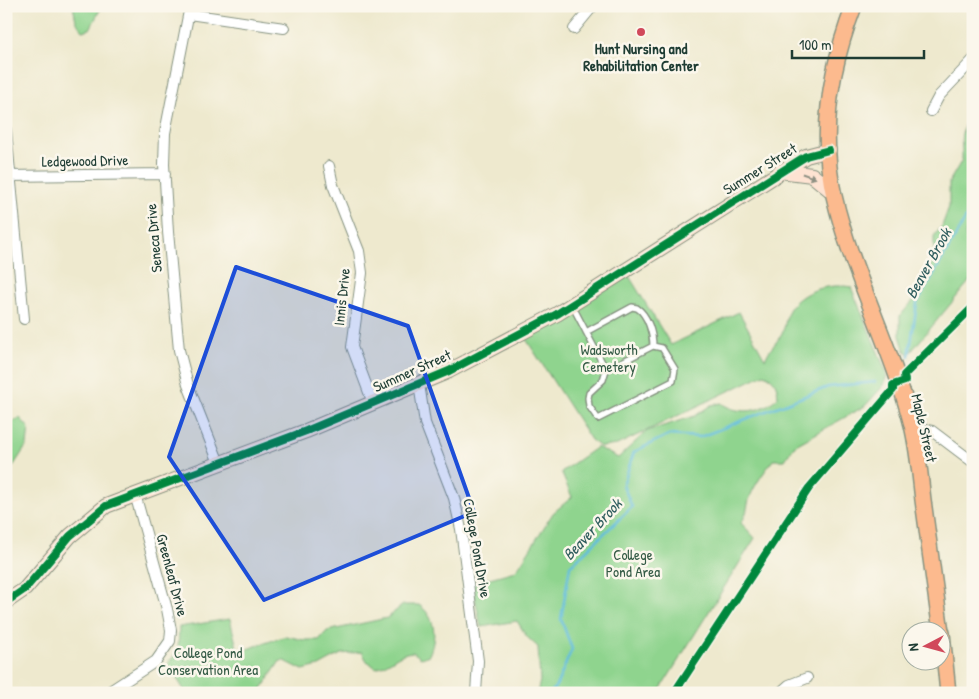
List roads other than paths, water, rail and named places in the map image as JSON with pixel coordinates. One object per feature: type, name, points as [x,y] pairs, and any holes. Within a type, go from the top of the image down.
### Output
[{"type":"main road","name":"Maple Street","points":[[854,6],[834,66],[830,100],[829,150],[834,194],[842,225],[891,360],[912,427],[940,622]]},
{"type":"main road","name":"Maple Street","points":[[946,672],[948,693]]},
{"type":"street","points":[[574,29],[593,6]]},
{"type":"street","points":[[190,10],[284,28]]},
{"type":"street","name":"Seneca Drive","points":[[190,10],[165,133],[165,174],[180,350],[188,385],[219,463]]},
{"type":"street","points":[[931,111],[939,96],[973,60]]},
{"type":"street","points":[[6,130],[8,176],[24,319]]},
{"type":"street","name":"Summer Street","points":[[6,602],[25,589],[70,536],[106,506],[306,431],[419,384],[508,341],[572,304],[780,171],[806,156],[829,150]]},
{"type":"street","name":"Innis Drive","points":[[329,166],[334,185],[359,250],[362,273],[352,347],[373,403]]},
{"type":"street","name":"Summer Street","points":[[780,171],[812,175],[834,194]]},
{"type":"street","name":"Ledgewood Drive","points":[[8,176],[165,174]]},
{"type":"street","name":"College Pond Drive","points":[[419,384],[425,423],[452,493],[460,529],[478,661],[476,693]]},
{"type":"street","points":[[912,427],[932,431],[973,462]]},
{"type":"street","name":"Greenleaf Drive","points":[[107,693],[156,661],[170,642],[171,630],[167,609],[135,494]]},
{"type":"street","points":[[780,693],[807,678]]},
{"type":"lane","points":[[572,304],[606,370],[603,380],[589,393],[588,398],[589,406],[598,419],[673,381],[675,369],[662,348],[653,346],[606,370]]},
{"type":"lane","points":[[586,332],[632,307],[640,310],[645,317],[653,337],[653,346]]},
{"type":"waterway","name":"Beaver Brook","points":[[909,356],[917,303],[970,211],[970,190],[973,184]]},
{"type":"waterway","name":"Beaver Brook","points":[[551,693],[557,684],[572,649],[561,619],[570,566],[632,507],[623,485],[634,452],[668,435],[700,437],[828,387],[875,382]]},
{"type":"place","name":"Hunt Nursing and Rehabilitation Center","points":[[641,32]]},
{"type":"park label","name":"Wadsworth Cemetery","points":[[609,358]]},
{"type":"park label","name":"College Pond Area","points":[[633,564]]},
{"type":"park label","name":"College Pond Conservation Area","points":[[208,662]]}]
